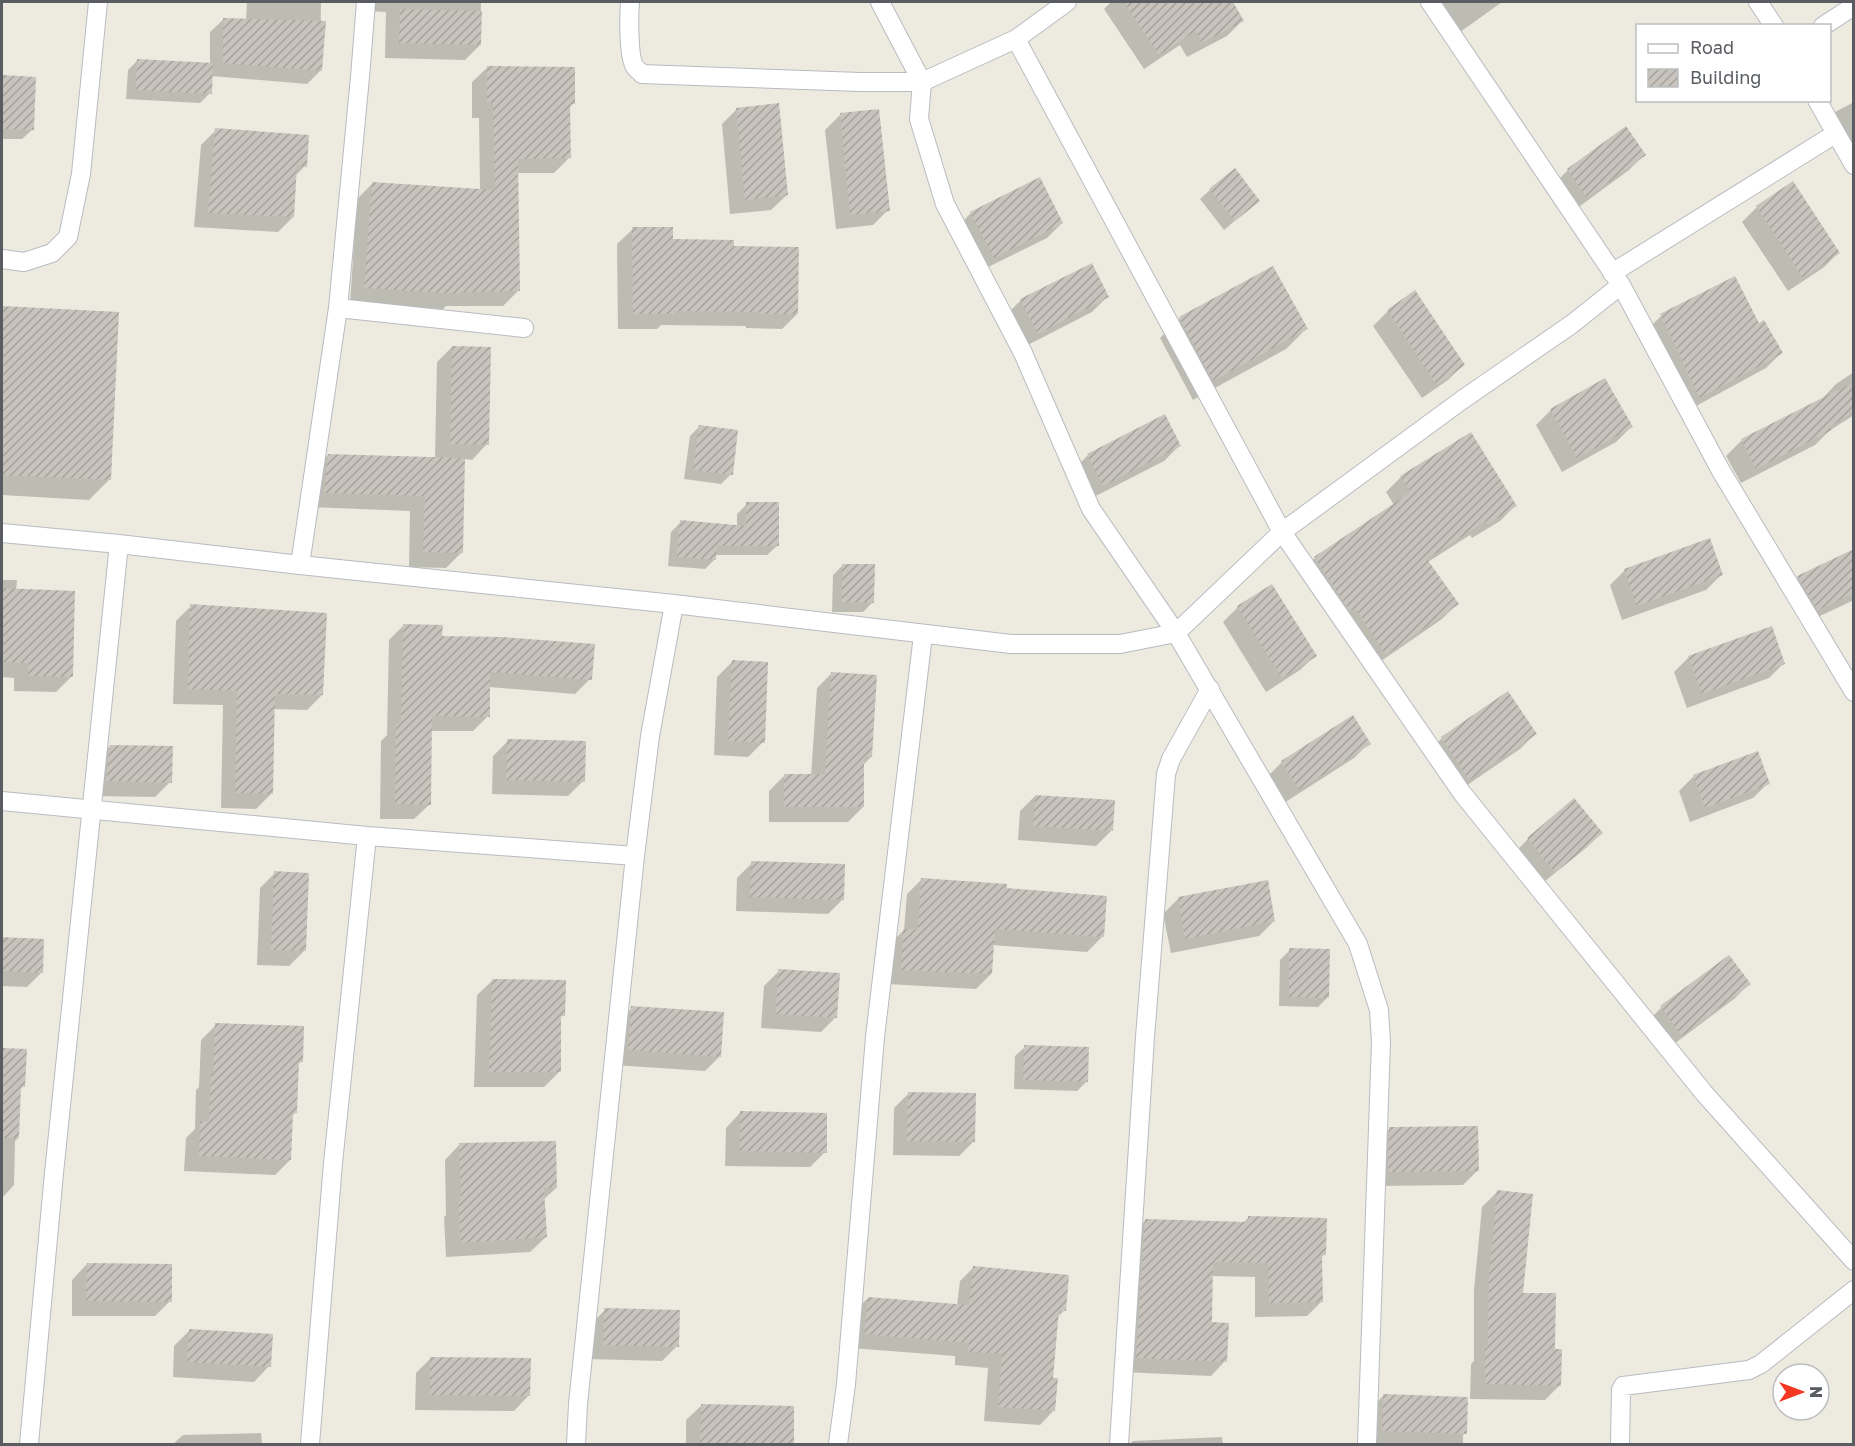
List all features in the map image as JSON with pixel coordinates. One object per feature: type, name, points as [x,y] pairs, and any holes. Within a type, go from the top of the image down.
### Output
[{"type":"street","points":[[2,259],[24,262],[52,253],[68,237],[81,174],[98,2]]},
{"type":"street","points":[[300,566],[338,308],[366,2]]},
{"type":"street","points":[[630,2],[632,61],[635,68],[642,74],[860,82],[922,82],[1016,39],[1067,2]]},
{"type":"street","points":[[880,2],[922,82],[919,119],[945,204],[1023,353],[1091,509],[1176,633],[1358,944],[1379,1010],[1381,1042],[1368,1444]]},
{"type":"street","points":[[1430,2],[1616,279],[1721,471],[1854,692]]},
{"type":"street","points":[[1758,2],[1773,24]]},
{"type":"street","points":[[1826,24],[1854,6]]},
{"type":"street","points":[[1016,39],[1282,532],[1462,794],[1704,1093],[1854,1261]]},
{"type":"street","points":[[1818,102],[1854,165]]},
{"type":"street","points":[[2,533],[674,604],[1011,644],[1120,644],[1176,633],[1282,532],[1462,400],[1572,324],[1616,279],[1835,134]]},
{"type":"street","points":[[338,308],[524,328]]},
{"type":"street","points":[[29,1444],[54,1173],[119,544]]},
{"type":"street","points":[[576,1444],[578,1404],[635,856],[650,736],[674,604]]},
{"type":"street","points":[[838,1444],[846,1384],[875,1037],[923,634]]},
{"type":"street","points":[[1119,1444],[1145,1037],[1166,774],[1171,759],[1210,689]]},
{"type":"street","points":[[2,801],[367,836],[635,856]]},
{"type":"street","points":[[310,1444],[333,1163],[367,836]]},
{"type":"street","points":[[1620,1444],[1623,1386],[1749,1370],[1761,1364],[1854,1290]]},
{"type":"building","points":[[1124,2],[1233,2],[1244,21],[1202,43],[1196,31],[1159,55]]},
{"type":"building","points":[[400,9],[482,11],[481,45],[399,43]]},
{"type":"building","points":[[223,18],[326,21],[322,71],[223,63]]},
{"type":"building","points":[[137,59],[213,63],[212,94],[136,90]]},
{"type":"building","points":[[487,66],[575,67],[575,104],[570,104],[571,158],[518,159],[520,291],[460,292],[460,294],[364,288],[372,182],[495,190],[493,103],[487,103]]},
{"type":"building","points":[[3,75],[36,77],[34,130],[2,129]]},
{"type":"building","points":[[779,103],[788,195],[745,200],[736,108]]},
{"type":"building","points":[[879,109],[890,211],[850,215],[840,113]]},
{"type":"building","points":[[1626,126],[1646,155],[1587,198],[1567,169]]},
{"type":"building","points":[[215,128],[309,135],[307,167],[297,166],[294,217],[208,213]]},
{"type":"building","points":[[1235,168],[1260,201],[1235,221],[1209,189]]},
{"type":"building","points":[[1040,177],[1063,223],[994,258],[970,212]]},
{"type":"building","points":[[1793,181],[1840,253],[1803,278],[1756,206]]},
{"type":"building","points":[[632,227],[673,227],[673,239],[734,240],[734,246],[799,247],[798,314],[674,311],[674,314],[633,314]]},
{"type":"building","points":[[1092,263],[1109,297],[1038,334],[1020,299]]},
{"type":"building","points":[[1273,266],[1308,329],[1213,381],[1179,317]]},
{"type":"building","points":[[1735,276],[1759,323],[1764,320],[1783,353],[1700,398],[1660,314]]},
{"type":"building","points":[[1415,290],[1465,365],[1437,385],[1387,310]]},
{"type":"building","points":[[2,306],[119,312],[111,480],[2,475]]},
{"type":"building","points":[[452,346],[491,347],[489,445],[450,444]]},
{"type":"building","points":[[1605,378],[1633,427],[1577,458],[1550,409]]},
{"type":"building","points":[[1854,382],[1854,411],[1830,427],[1832,430],[1756,469],[1741,439]]},
{"type":"building","points":[[1165,414],[1181,446],[1103,486],[1087,454]]},
{"type":"building","points":[[699,425],[738,430],[733,475],[693,470]]},
{"type":"building","points":[[1471,432],[1517,506],[1488,524],[1486,521],[1427,559],[1459,604],[1386,655],[1355,608],[1350,611],[1314,557],[1411,492],[1400,476]]},
{"type":"building","points":[[328,454],[465,458],[463,553],[423,552],[425,496],[324,493]]},
{"type":"building","points":[[746,502],[779,502],[779,546],[717,546],[716,560],[677,557],[680,520],[746,526]]},
{"type":"building","points":[[1710,538],[1723,575],[1637,606],[1624,569]]},
{"type":"building","points":[[1854,549],[1854,593],[1818,610],[1797,576]]},
{"type":"building","points":[[842,564],[875,564],[874,603],[842,602]]},
{"type":"building","points":[[1272,584],[1317,656],[1282,678],[1237,606]]},
{"type":"building","points":[[2,588],[75,591],[73,677],[28,676],[29,663],[2,662]]},
{"type":"building","points":[[190,604],[327,613],[323,695],[275,694],[273,794],[235,793],[237,691],[188,689]]},
{"type":"building","points":[[403,624],[443,625],[442,636],[502,637],[595,644],[592,680],[490,672],[490,717],[432,716],[431,805],[395,804],[396,724],[401,724]]},
{"type":"building","points":[[1772,626],[1785,664],[1702,694],[1688,656]]},
{"type":"building","points":[[732,660],[768,662],[765,743],[728,741]]},
{"type":"building","points":[[831,672],[877,675],[872,757],[864,757],[864,807],[784,807],[784,774],[825,774]]},
{"type":"building","points":[[1508,691],[1537,734],[1469,780],[1441,737]]},
{"type":"building","points":[[1353,715],[1371,744],[1299,790],[1281,761]]},
{"type":"building","points":[[507,739],[586,741],[585,782],[506,780]]},
{"type":"building","points":[[110,745],[173,746],[172,783],[106,781]]},
{"type":"building","points":[[1758,751],[1770,784],[1705,808],[1693,775]]},
{"type":"building","points":[[1035,795],[1115,800],[1113,831],[1033,826]]},
{"type":"building","points":[[1574,798],[1603,833],[1555,873],[1527,838]]},
{"type":"building","points":[[751,861],[845,864],[844,900],[750,897]]},
{"type":"building","points":[[274,871],[309,873],[306,951],[271,950]]},
{"type":"building","points":[[921,878],[1007,884],[1007,888],[1107,896],[1104,937],[995,929],[992,974],[901,970],[903,929],[918,930]]},
{"type":"building","points":[[1268,880],[1275,921],[1185,939],[1178,897]]},
{"type":"building","points":[[2,937],[44,939],[43,973],[2,971]]},
{"type":"building","points":[[1289,948],[1330,949],[1329,998],[1289,997]]},
{"type":"building","points":[[1729,955],[1751,984],[1682,1036],[1660,1006]]},
{"type":"building","points":[[778,969],[840,973],[837,1018],[776,1014]]},
{"type":"building","points":[[492,979],[566,980],[565,1016],[561,1016],[561,1072],[489,1072]]},
{"type":"building","points":[[631,1006],[724,1012],[721,1057],[628,1050]]},
{"type":"building","points":[[215,1023],[304,1026],[303,1062],[299,1062],[297,1113],[293,1113],[291,1160],[199,1156],[200,1121],[209,1121]]},
{"type":"building","points":[[1024,1045],[1089,1047],[1088,1082],[1023,1080]]},
{"type":"building","points":[[2,1048],[27,1049],[25,1087],[21,1086],[19,1138],[2,1138]]},
{"type":"building","points":[[908,1092],[976,1093],[975,1142],[907,1141]]},
{"type":"building","points":[[740,1111],[827,1113],[827,1153],[740,1151]]},
{"type":"building","points":[[1478,1126],[1479,1171],[1388,1172],[1389,1127]]},
{"type":"building","points":[[556,1141],[557,1188],[544,1188],[547,1237],[461,1243],[458,1201],[461,1201],[459,1143]]},
{"type":"building","points":[[1497,1190],[1533,1194],[1523,1293],[1556,1293],[1555,1349],[1562,1349],[1561,1386],[1485,1384],[1489,1274]]},
{"type":"building","points":[[1248,1216],[1327,1218],[1326,1255],[1322,1255],[1323,1302],[1269,1303],[1268,1263],[1213,1262],[1212,1322],[1229,1323],[1227,1362],[1136,1358],[1145,1219],[1248,1222]]},
{"type":"building","points":[[87,1263],[172,1264],[172,1302],[86,1301]]},
{"type":"building","points":[[973,1266],[1069,1275],[1066,1311],[1059,1310],[1053,1378],[1058,1378],[1055,1411],[998,1407],[1002,1354],[968,1352],[969,1343],[864,1334],[868,1297],[969,1305]]},
{"type":"building","points":[[604,1308],[680,1310],[679,1347],[603,1345]]},
{"type":"building","points":[[189,1329],[273,1334],[271,1367],[187,1362]]},
{"type":"building","points":[[430,1357],[531,1358],[530,1396],[430,1395]]},
{"type":"building","points":[[1383,1394],[1468,1397],[1467,1434],[1382,1431]]},
{"type":"building","points":[[701,1404],[794,1406],[794,1444],[700,1444]]}]
